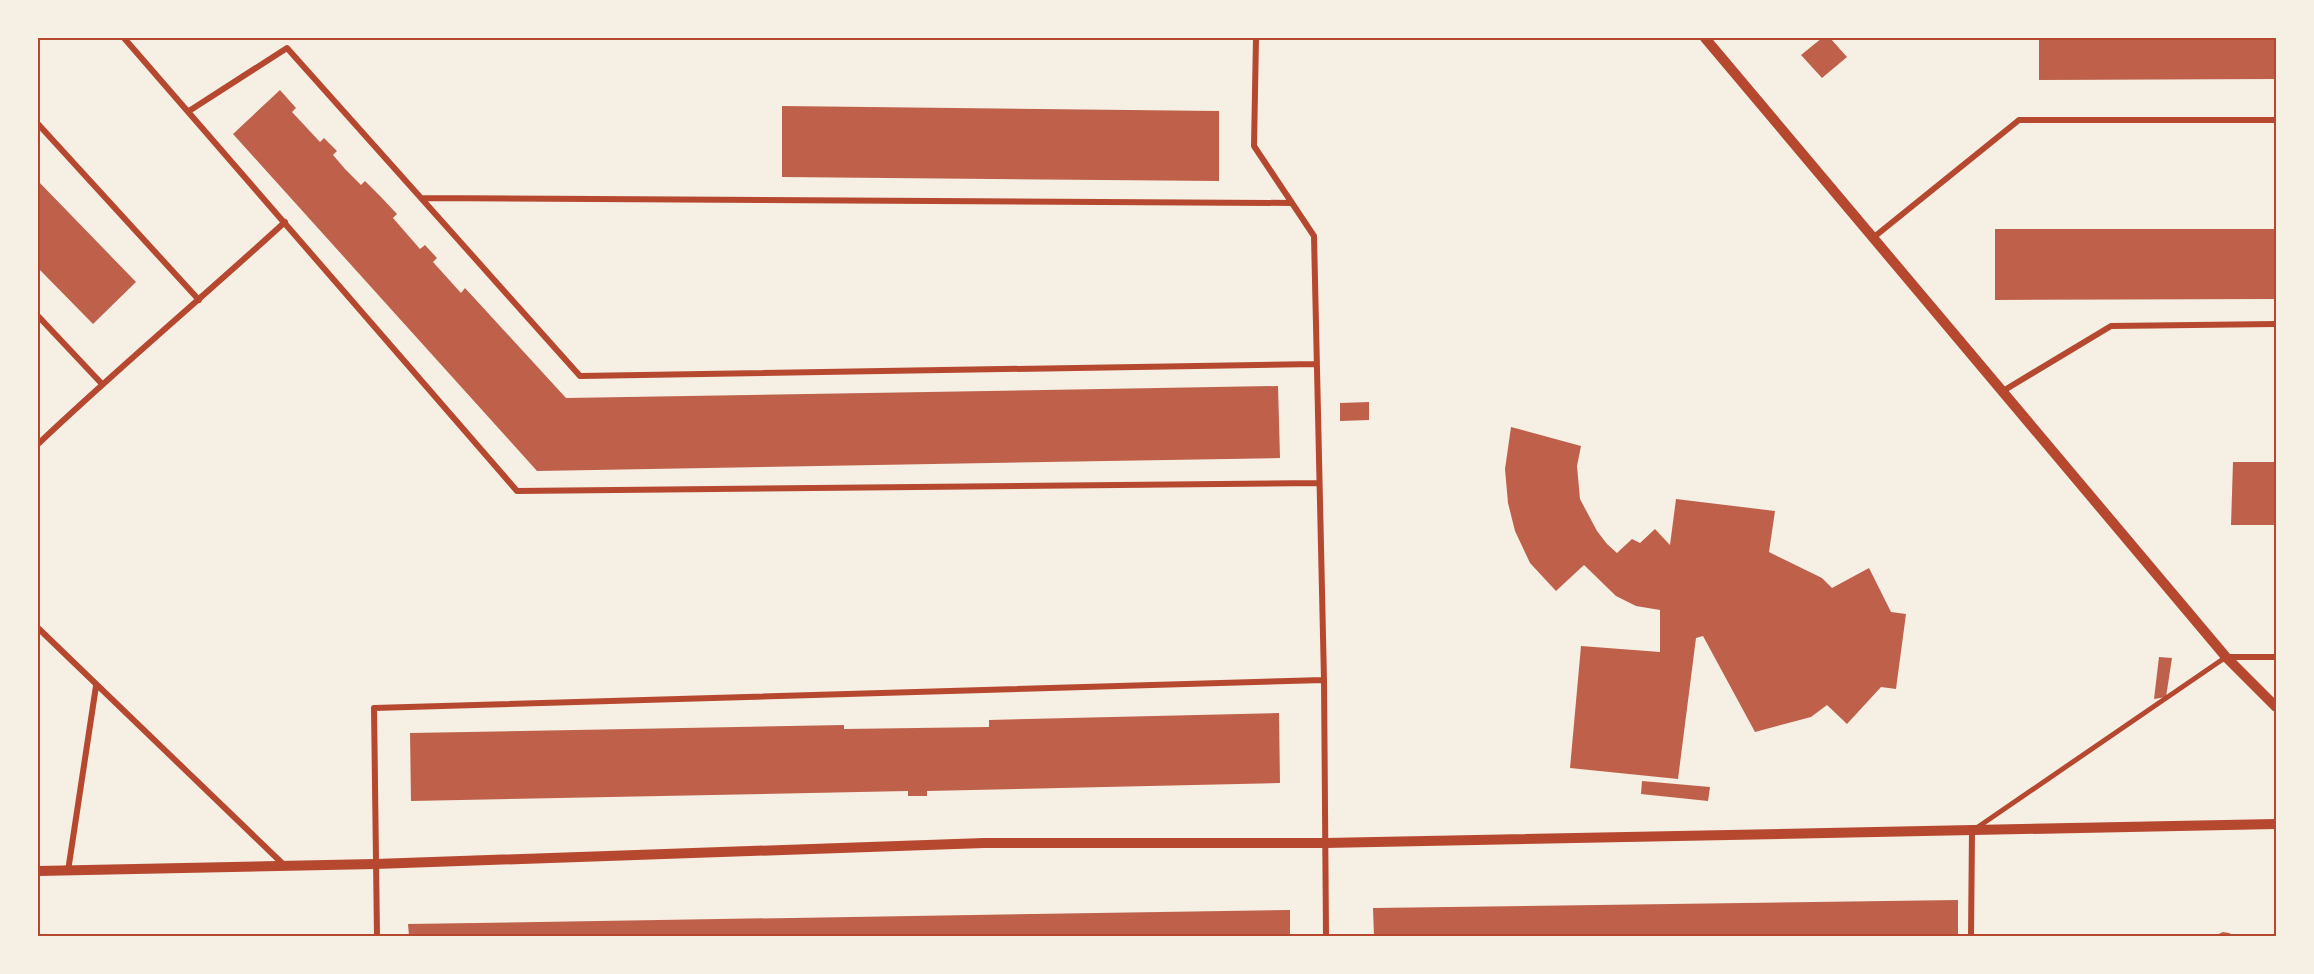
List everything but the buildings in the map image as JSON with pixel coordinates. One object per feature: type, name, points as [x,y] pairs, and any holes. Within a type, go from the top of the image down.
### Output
[{"type":"street","points":[[124,38],[517,491],[1318,483]]},
{"type":"street","points":[[1256,38],[1254,146],[1314,236],[1324,680],[1326,936]]},
{"type":"street","points":[[1705,38],[2226,657],[2277,706]]},
{"type":"street","points":[[189,111],[287,48],[580,376],[1316,364]]},
{"type":"street","points":[[1874,237],[2019,120],[2277,120]]},
{"type":"street","points":[[38,124],[200,300]]},
{"type":"street","points":[[421,198],[1292,203]]},
{"type":"street","points":[[38,444],[102,384],[200,300],[285,222]]},
{"type":"street","points":[[38,316],[102,384]]},
{"type":"street","points":[[2003,391],[2111,326],[2277,324]]},
{"type":"street","points":[[38,628],[284,866]]},
{"type":"street","points":[[1972,831],[2226,657],[2277,657]]},
{"type":"street","points":[[377,936],[374,708],[1324,680]]},
{"type":"street","points":[[68,872],[96,686]]},
{"type":"street","points":[[38,871],[375,864],[984,843],[1325,843],[2277,824]]},
{"type":"street","points":[[1971,936],[1972,831]]}]
